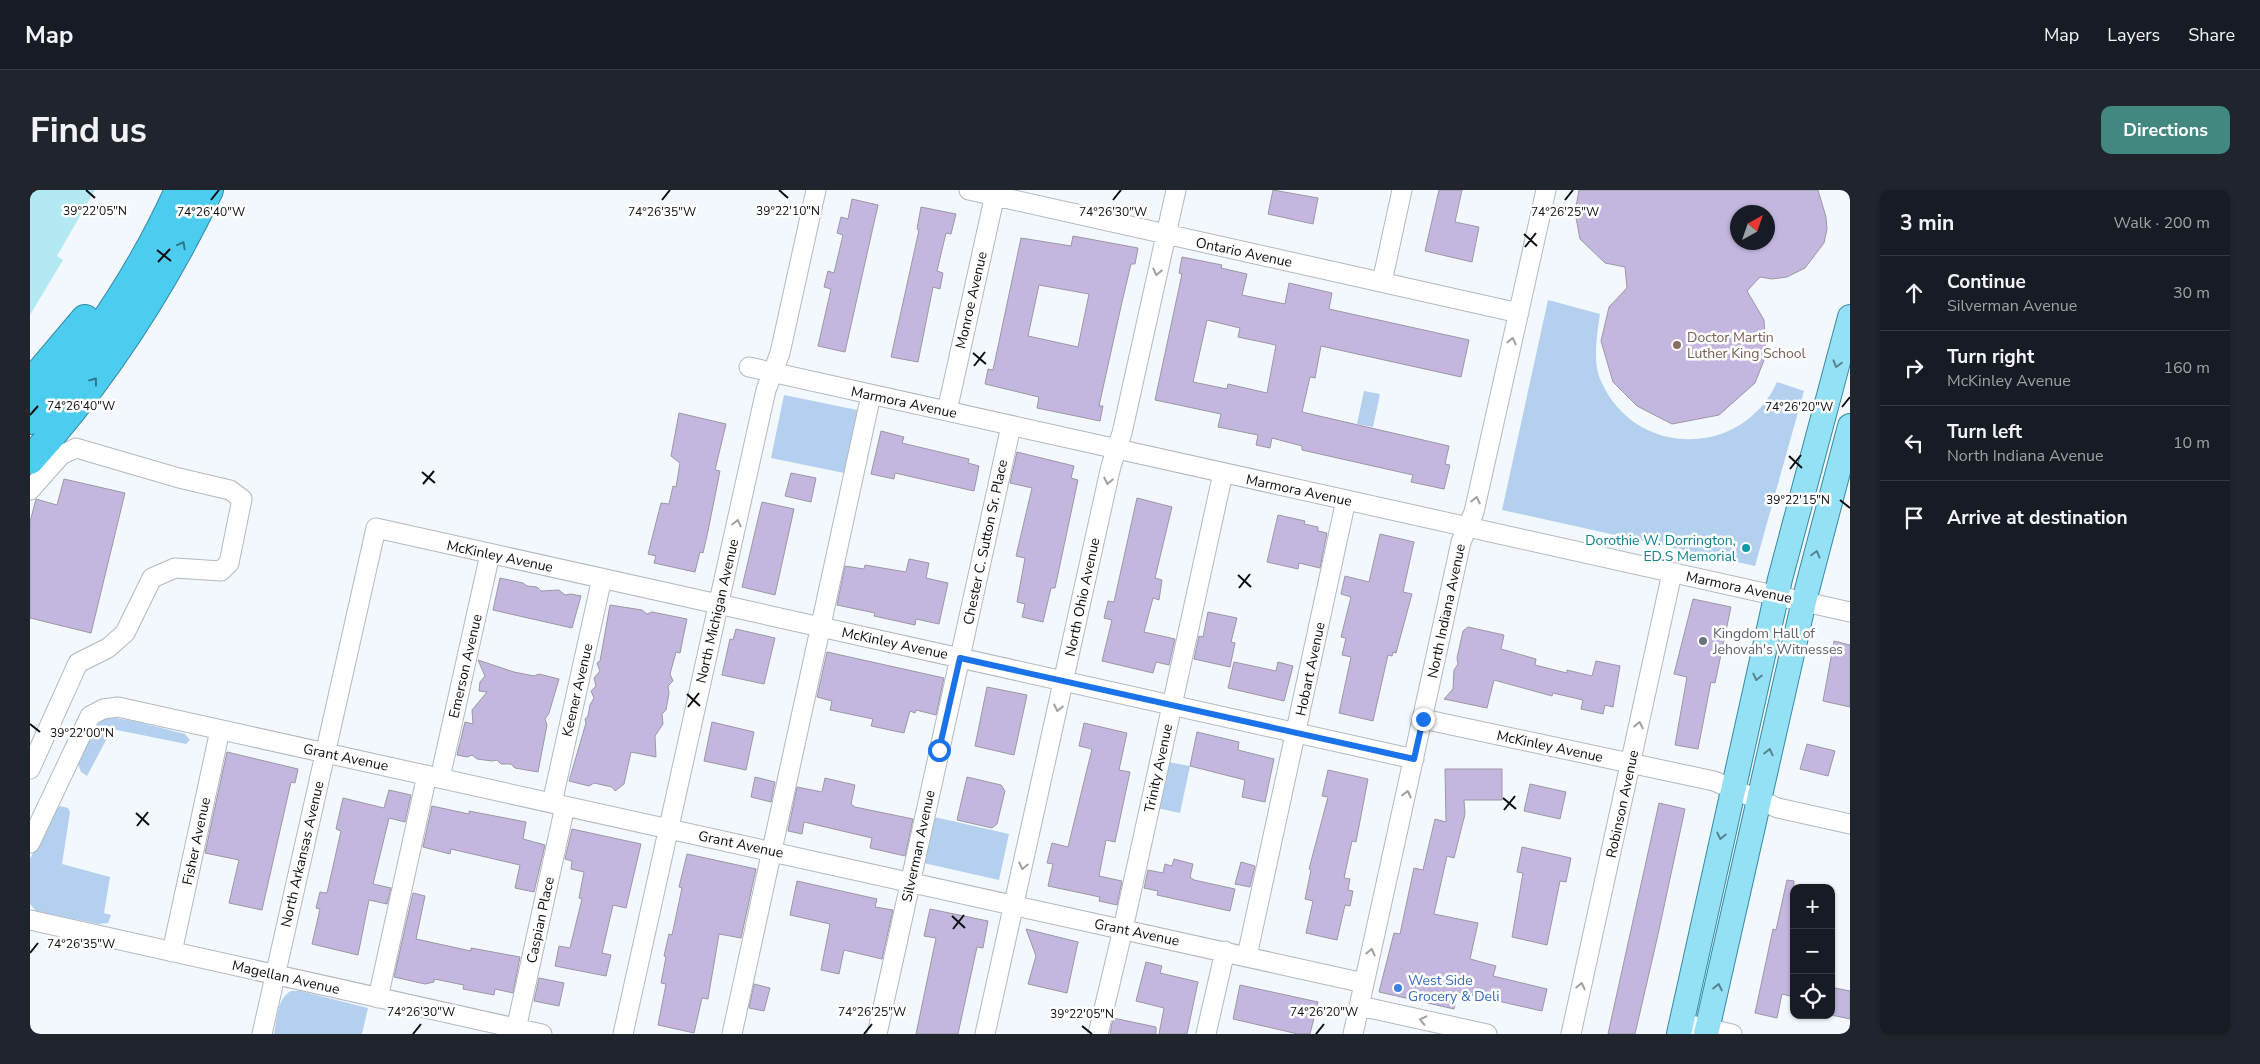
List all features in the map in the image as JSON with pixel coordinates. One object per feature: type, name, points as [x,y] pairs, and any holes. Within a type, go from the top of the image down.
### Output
[{"type":"highway","points":[[30,384],[81,326],[146,227],[173,190]]},
{"type":"highway","points":[[30,420],[65,376],[111,310],[158,232],[179,190]]},
{"type":"highway","points":[[30,460],[81,398],[124,341],[179,250],[209,190]]},
{"type":"main road","points":[[1680,1028],[1776,595],[1850,317]]},
{"type":"main road","points":[[1707,1031],[1804,601],[1850,426]]},
{"type":"street","name":"North Michigan Avenue","points":[[623,1034],[718,604],[772,373],[780,353],[816,190]]},
{"type":"street","name":"Ontario Avenue","points":[[969,190],[995,193],[1166,234],[1519,313]]},
{"type":"street","name":"North Ohio Avenue","points":[[985,1034],[1111,466],[1117,449],[1176,190]]},
{"type":"street","points":[[1382,282],[1402,190]]},
{"type":"street","name":"North Indiana Avenue","points":[[1353,1034],[1461,542],[1474,512],[1546,190]]},
{"type":"street","name":"Monroe Avenue","points":[[947,411],[995,193]]},
{"type":"street","name":"Marmora Avenue","points":[[749,367],[1850,612]]},
{"type":"street","points":[[732,1034],[871,395]]},
{"type":"street","name":"Chester C. Sutton Sr. Place","points":[[960,658],[1011,426]]},
{"type":"street","points":[[30,490],[61,455],[76,448],[179,478],[230,490],[242,499],[229,563],[221,570],[174,568],[152,578],[125,633],[108,648],[78,663],[30,769]]},
{"type":"street","name":"Trinity Avenue","points":[[1098,1034],[1123,929],[1223,473]]},
{"type":"street","name":"Hobart Avenue","points":[[1247,956],[1346,500]]},
{"type":"street","name":"McKinley Avenue","points":[[376,528],[1414,759]]},
{"type":"street","name":"North Arkansas Avenue","points":[[262,1034],[376,528]]},
{"type":"street","name":"Emerson Avenue","points":[[378,998],[490,554]]},
{"type":"street","name":"Robinson Avenue","points":[[1571,1034],[1672,573]]},
{"type":"street","name":"Keener Avenue","points":[[558,804],[602,578]]},
{"type":"street","name":"Silverman Avenue","points":[[877,1034],[960,658]]},
{"type":"street","name":"Grant Avenue","points":[[30,843],[90,716],[104,708],[118,707],[1364,983]]},
{"type":"street","name":"McKinley Avenue","points":[[1423,719],[1714,781],[1778,808],[1850,824]]},
{"type":"street","name":"Fisher Avenue","points":[[172,952],[220,730]]},
{"type":"street","name":"Caspian Place","points":[[515,1031],[558,804]]},
{"type":"street","name":"Magellan Avenue","points":[[30,920],[378,998],[515,1031],[542,1034]]},
{"type":"street","points":[[1206,1034],[1225,951]]},
{"type":"street","points":[[1360,1006],[1488,1034]]},
{"type":"street","points":[[1680,1028],[1732,1034]]},
{"type":"shaded area","points":[[30,190],[95,190],[57,256],[63,260],[30,315]]},
{"type":"shaded area","points":[[1548,300],[1600,314],[1596,357],[1601,381],[1617,407],[1638,425],[1663,436],[1689,439],[1715,436],[1740,425],[1761,407],[1777,382],[1804,391],[1755,566],[1502,510]]},
{"type":"shaded area","points":[[1364,391],[1380,394],[1373,427],[1357,424]]},
{"type":"shaded area","points":[[784,395],[862,411],[849,474],[771,458]]},
{"type":"shaded area","points":[[109,717],[134,721],[185,734],[190,740],[186,744],[112,729],[87,776],[81,772],[78,764],[83,750],[92,731]]},
{"type":"shaded area","points":[[1168,762],[1190,766],[1180,813],[1157,808]]},
{"type":"shaded area","points":[[60,806],[68,808],[70,812],[62,864],[110,877],[104,913],[111,915],[108,923],[98,924],[36,911],[30,904],[30,859],[55,810]]},
{"type":"shaded area","points":[[930,816],[1009,834],[999,880],[919,862]]},
{"type":"shaded area","points":[[291,991],[300,991],[368,1008],[362,1034],[274,1034],[280,1004],[286,994]]},
{"type":"building","points":[[1273,190],[1318,198],[1313,224],[1268,214]]},
{"type":"building","points":[[1439,190],[1462,190],[1455,222],[1479,227],[1472,262],[1425,251]]},
{"type":"building","points":[[1579,190],[1818,190],[1826,217],[1827,229],[1824,243],[1805,268],[1787,277],[1772,279],[1760,277],[1747,291],[1764,320],[1766,355],[1755,383],[1719,415],[1672,424],[1637,406],[1613,382],[1601,341],[1609,307],[1627,288],[1625,267],[1605,263],[1580,239],[1575,212]]},
{"type":"building","points":[[852,199],[878,205],[845,352],[818,346],[831,289],[824,287],[828,271],[834,273],[843,235],[837,233],[841,217],[848,219]]},
{"type":"building","points":[[921,207],[956,214],[951,234],[946,233],[937,271],[943,273],[940,289],[933,287],[918,362],[891,357],[919,230],[917,229]]},
{"type":"building","points":[[1073,236],[1138,248],[1135,264],[1131,264],[1099,406],[1103,406],[1100,421],[1037,408],[1039,397],[985,384],[988,369],[993,370],[1021,238],[1071,246]],"holes":[[[1039,285],[1089,294],[1078,347],[1028,336]]]},
{"type":"building","points":[[1182,257],[1222,265],[1221,268],[1247,274],[1242,295],[1285,304],[1289,283],[1332,293],[1329,309],[1469,340],[1461,377],[1321,346],[1315,378],[1310,377],[1302,412],[1449,446],[1445,464],[1450,465],[1444,489],[1411,482],[1413,475],[1302,450],[1302,446],[1272,438],[1270,448],[1256,445],[1258,435],[1218,427],[1221,414],[1155,400],[1182,274],[1179,273]],"holes":[[[1207,320],[1240,328],[1238,337],[1276,345],[1267,393],[1228,384],[1227,389],[1193,382]]]},
{"type":"building","points":[[679,413],[726,424],[715,470],[720,471],[708,531],[703,553],[700,552],[695,572],[654,563],[656,556],[648,554],[661,503],[669,504],[673,486],[676,487],[680,463],[671,456]]},
{"type":"building","points":[[881,431],[904,437],[902,443],[969,459],[968,463],[979,466],[974,491],[895,473],[894,479],[871,474]]},
{"type":"building","points":[[1017,452],[1074,466],[1071,478],[1078,480],[1055,588],[1051,588],[1043,622],[1022,617],[1025,604],[1017,602],[1025,558],[1016,556],[1032,488],[1010,483]]},
{"type":"building","points":[[791,473],[816,478],[811,502],[785,496]]},
{"type":"building","points":[[64,479],[125,493],[91,633],[30,618],[30,522],[36,499],[57,505]]},
{"type":"building","points":[[1137,498],[1172,507],[1155,578],[1162,580],[1159,600],[1153,598],[1144,632],[1175,639],[1169,665],[1156,662],[1153,673],[1102,661],[1112,620],[1104,618],[1108,601],[1114,602]]},
{"type":"building","points":[[762,502],[794,509],[775,595],[742,587]]},
{"type":"building","points":[[1278,515],[1305,521],[1304,524],[1318,527],[1318,531],[1327,533],[1320,568],[1299,563],[1298,569],[1267,562]]},
{"type":"building","points":[[1380,534],[1414,542],[1403,592],[1412,594],[1396,653],[1393,652],[1392,656],[1388,655],[1373,721],[1339,713],[1351,657],[1342,655],[1346,638],[1341,637],[1351,597],[1341,594],[1345,576],[1369,582]]},
{"type":"building","points":[[909,559],[929,563],[926,578],[948,583],[939,624],[916,619],[915,625],[874,616],[875,613],[837,605],[845,566],[864,569],[865,565],[906,572]]},
{"type":"building","points":[[500,578],[537,587],[541,591],[559,590],[565,595],[581,596],[572,628],[493,610]]},
{"type":"building","name":"Kingdom Hall of Jehovah's Witnesses","points":[[1693,599],[1731,607],[1715,683],[1711,682],[1698,749],[1675,745],[1687,677],[1674,674]]},
{"type":"building","points":[[610,605],[642,610],[647,614],[652,612],[687,619],[680,653],[676,652],[670,674],[673,681],[668,686],[669,693],[666,710],[662,714],[663,724],[655,736],[656,757],[631,752],[624,784],[615,791],[612,787],[594,783],[589,786],[569,781],[586,723],[585,719],[588,716],[590,705],[594,698],[591,691],[596,686],[594,678],[600,671],[597,663],[600,661]]},
{"type":"building","points":[[1208,612],[1237,618],[1231,642],[1235,643],[1230,667],[1194,659],[1199,636],[1203,637]]},
{"type":"building","points":[[1468,627],[1504,635],[1501,649],[1536,659],[1535,665],[1567,673],[1567,670],[1592,676],[1596,661],[1620,666],[1613,707],[1605,705],[1603,714],[1581,709],[1583,700],[1553,693],[1552,696],[1494,680],[1487,708],[1444,699],[1453,689],[1454,670],[1458,664],[1457,658],[1463,631]]},
{"type":"building","points":[[736,629],[775,638],[764,684],[722,675],[730,639],[733,640]]},
{"type":"building","points":[[1834,641],[1850,645],[1850,707],[1823,701]]},
{"type":"building","points":[[827,652],[944,678],[936,715],[916,710],[915,713],[910,711],[904,733],[871,726],[873,719],[830,710],[832,701],[817,697]]},
{"type":"building","points":[[478,660],[514,672],[534,676],[539,674],[559,679],[549,713],[545,719],[547,725],[538,772],[515,768],[511,764],[501,764],[497,760],[477,759],[472,755],[467,757],[457,755],[465,722],[473,724],[472,710],[487,692],[479,691],[480,682],[485,676]]},
{"type":"building","points":[[1234,662],[1276,671],[1278,662],[1293,666],[1284,701],[1228,688]]},
{"type":"building","points":[[987,687],[1027,695],[1014,755],[975,746]]},
{"type":"building","points":[[712,722],[754,732],[746,770],[704,761]]},
{"type":"building","points":[[1084,723],[1127,733],[1119,770],[1130,772],[1115,842],[1106,840],[1099,876],[1122,881],[1117,905],[1099,901],[1100,897],[1048,886],[1053,864],[1047,863],[1052,843],[1068,847],[1092,749],[1079,746]]},
{"type":"building","points":[[1197,732],[1239,742],[1238,750],[1274,759],[1265,802],[1242,797],[1245,780],[1190,766]]},
{"type":"building","points":[[1807,744],[1835,751],[1828,776],[1800,769]]},
{"type":"building","points":[[227,752],[298,769],[295,783],[291,782],[262,910],[229,903],[239,860],[205,853]]},
{"type":"building","points":[[1445,769],[1502,769],[1502,800],[1464,800],[1465,814],[1454,858],[1447,856],[1434,914],[1478,923],[1470,959],[1496,966],[1493,976],[1547,989],[1542,1011],[1458,992],[1454,1009],[1379,992],[1394,933],[1400,934],[1414,868],[1423,870],[1435,819],[1446,822]]},
{"type":"building","points":[[1328,770],[1368,779],[1356,842],[1352,841],[1344,878],[1350,879],[1348,890],[1353,891],[1350,906],[1345,905],[1337,940],[1306,933],[1313,901],[1305,899],[1311,870],[1309,869],[1328,797],[1322,796]]},
{"type":"building","points":[[755,777],[775,782],[771,802],[751,797]]},
{"type":"building","points":[[967,777],[1001,785],[1005,791],[997,824],[992,828],[957,820]]},
{"type":"building","points":[[825,778],[855,785],[851,804],[855,807],[913,819],[905,856],[870,848],[872,838],[804,822],[802,834],[788,831],[797,787],[822,792]]},
{"type":"building","points":[[1530,784],[1566,792],[1560,819],[1524,811]]},
{"type":"building","points":[[389,790],[411,795],[405,822],[389,818],[373,884],[391,888],[387,904],[369,900],[358,955],[312,944],[320,909],[316,908],[320,892],[327,893],[341,831],[336,829],[343,798],[384,808]]},
{"type":"building","points":[[1659,803],[1685,809],[1657,939],[1635,1034],[1608,1034]]},
{"type":"building","points":[[432,806],[469,814],[469,811],[526,822],[523,839],[545,845],[534,892],[515,888],[520,865],[451,849],[450,854],[423,847]]},
{"type":"building","points":[[572,829],[641,844],[626,908],[613,905],[602,953],[611,955],[606,976],[555,966],[559,946],[570,948],[582,899],[579,898],[584,872],[571,869],[572,861],[565,859]]},
{"type":"building","points":[[1522,847],[1571,858],[1566,882],[1560,881],[1547,945],[1512,937],[1523,873],[1517,872]]},
{"type":"building","points":[[687,854],[756,869],[741,938],[719,934],[708,999],[702,998],[694,1033],[658,1025],[666,984],[661,983],[666,957],[664,956],[669,934],[672,935],[682,888],[679,887]]},
{"type":"building","points":[[1174,859],[1193,864],[1190,877],[1194,880],[1235,889],[1230,911],[1157,895],[1158,891],[1144,888],[1148,870],[1163,873],[1165,864],[1172,866]]},
{"type":"building","points":[[1241,862],[1255,866],[1250,887],[1235,884]]},
{"type":"building","points":[[1787,880],[1794,881],[1794,884],[1790,884],[1790,996],[1782,994],[1777,1018],[1755,1013],[1773,929],[1776,930]]},
{"type":"building","points":[[797,881],[877,899],[875,907],[893,910],[882,959],[844,950],[839,974],[821,970],[830,924],[790,915]]},
{"type":"building","points":[[413,893],[425,896],[416,939],[471,951],[471,948],[520,957],[513,993],[495,989],[494,995],[463,989],[464,985],[434,979],[434,982],[425,984],[394,977]]},
{"type":"building","points":[[930,909],[988,921],[983,948],[977,947],[958,1034],[916,1034],[936,938],[924,936]]},
{"type":"building","points":[[1026,929],[1078,942],[1067,993],[1028,984],[1036,956]]},
{"type":"building","points":[[1146,962],[1162,966],[1160,973],[1198,982],[1187,1034],[1159,1034],[1164,1008],[1136,1001]]},
{"type":"building","points":[[539,978],[564,983],[559,1006],[534,1001]]},
{"type":"building","points":[[754,984],[770,988],[764,1011],[749,1008]]},
{"type":"building","points":[[1240,985],[1318,1002],[1310,1034],[1298,1034],[1233,1019]]},
{"type":"building","points":[[1835,988],[1850,991],[1850,1019],[1835,1016]]},
{"type":"building","points":[[1113,1018],[1156,1027],[1156,1034],[1110,1034]]},
{"type":"place","name":"Doctor Martin Luther King School","points":[[1677,345]]},
{"type":"place","name":"Dorothie W. Dorrington, ED.S Memorial","points":[[1746,548]]},
{"type":"place","name":"Kingdom Hall of Jehovah's Witnesses","points":[[1703,641]]},
{"type":"place","name":"West Side Grocery & Deli","points":[[1398,988]]},
{"type":"route","points":[[939,750],[960,658],[1414,759],[1423,719]]}]
